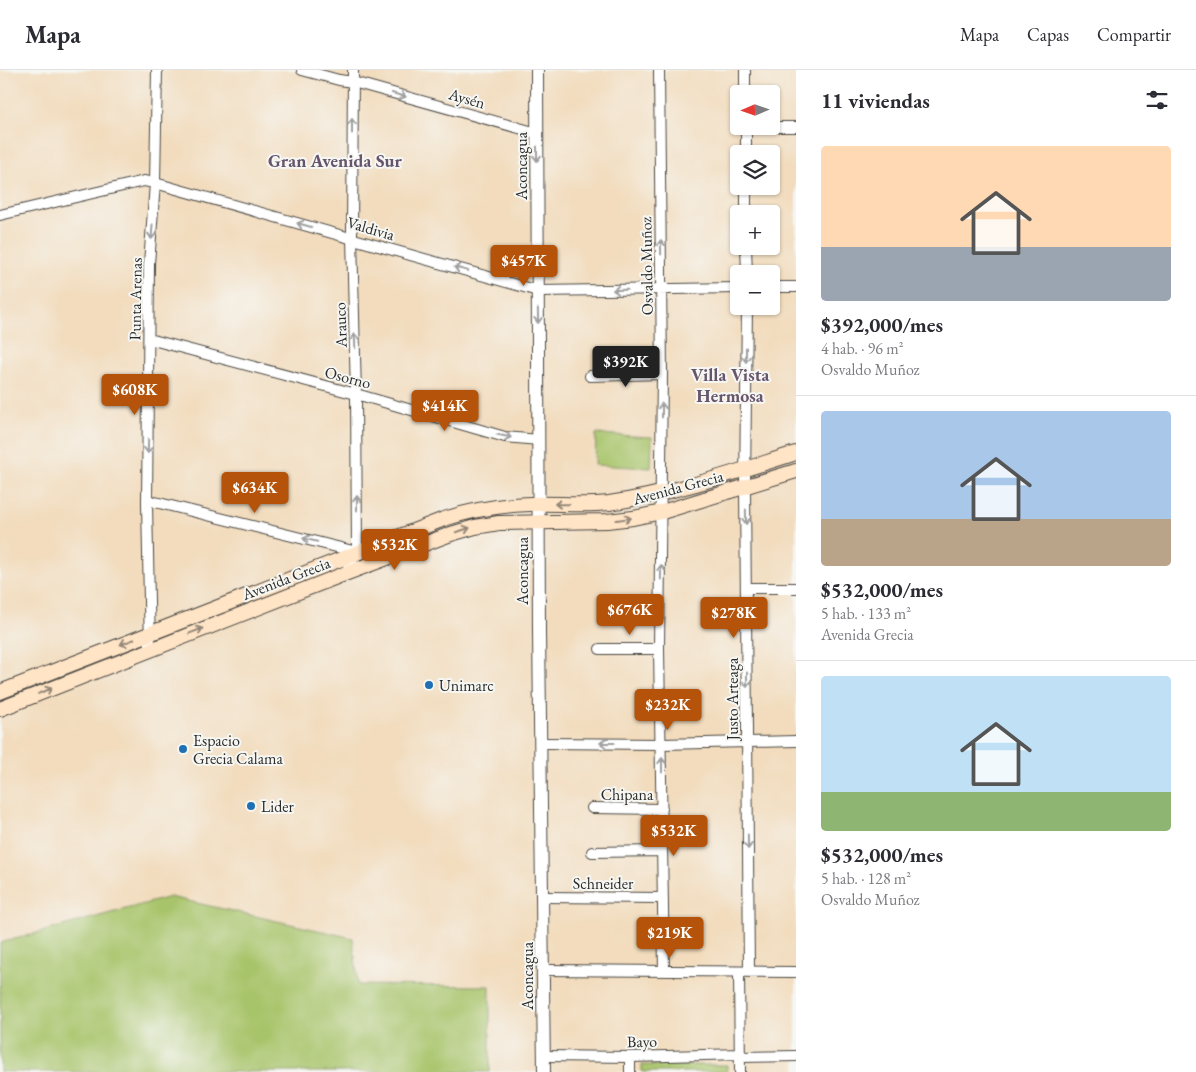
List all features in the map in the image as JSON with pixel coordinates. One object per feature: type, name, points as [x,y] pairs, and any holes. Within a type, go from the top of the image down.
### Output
[{"type":"main road","name":"Avenida Grecia","points":[[0,692],[444,519],[474,510],[493,507],[607,503],[662,494],[796,453]]},
{"type":"main road","name":"Avenida Grecia","points":[[0,709],[150,649],[451,534],[498,523],[607,521],[662,512],[796,471]]},
{"type":"street","name":"Punta Arenas","points":[[150,649],[147,500],[149,264],[155,183],[157,70]]},
{"type":"street","name":"Aysén","points":[[302,70],[537,133]]},
{"type":"street","name":"Arauco","points":[[344,575],[357,552],[356,394],[352,238],[352,70]]},
{"type":"street","name":"Aconcagua","points":[[537,70],[538,521],[544,1072]]},
{"type":"street","name":"Osvaldo Muñoz","points":[[659,70],[662,374],[662,512],[659,649],[662,744],[664,971]]},
{"type":"street","points":[[745,70],[745,85]]},
{"type":"street","points":[[780,127],[796,127]]},
{"type":"street","name":"Valdivia","points":[[0,215],[144,181],[538,291],[730,288]]},
{"type":"street","points":[[780,287],[796,287]]},
{"type":"street","name":"Justo Arteaga","points":[[740,1072],[744,972],[747,742],[745,487],[747,315]]},
{"type":"street","name":"Osorno","points":[[149,339],[505,436],[539,440]]},
{"type":"street","points":[[590,376],[662,374]]},
{"type":"street","points":[[147,500],[357,552]]},
{"type":"street","points":[[747,588],[796,588]]},
{"type":"street","points":[[600,648],[659,649]]},
{"type":"street","points":[[541,743],[662,744],[796,741]]},
{"type":"street","name":"Chipana","points":[[592,808],[662,809]]},
{"type":"street","points":[[592,852],[662,852]]},
{"type":"street","name":"Schneider","points":[[542,897],[663,898]]},
{"type":"street","points":[[543,970],[796,972]]},
{"type":"street","name":"Bayo","points":[[544,1056],[796,1056]]},
{"type":"street","points":[[630,1057],[630,1072]]},
{"type":"green space","points":[[596,434],[652,437],[651,468],[595,465]]},
{"type":"green space","points":[[170,897],[353,938],[358,985],[490,986],[490,1072],[0,1072],[0,943]]},
{"type":"green space","points":[[642,1065],[727,1065],[727,1072],[642,1072]]},
{"type":"place","name":"Unimarc","points":[[429,685]]},
{"type":"place","name":"Espacio Grecia Calama","points":[[183,749]]},
{"type":"place","name":"Lider","points":[[251,806]]},
{"type":"district","name":"Gran Avenida Sur","points":[[335,161]]},
{"type":"district","name":"Villa Vista Hermosa","points":[[730,385]]}]
